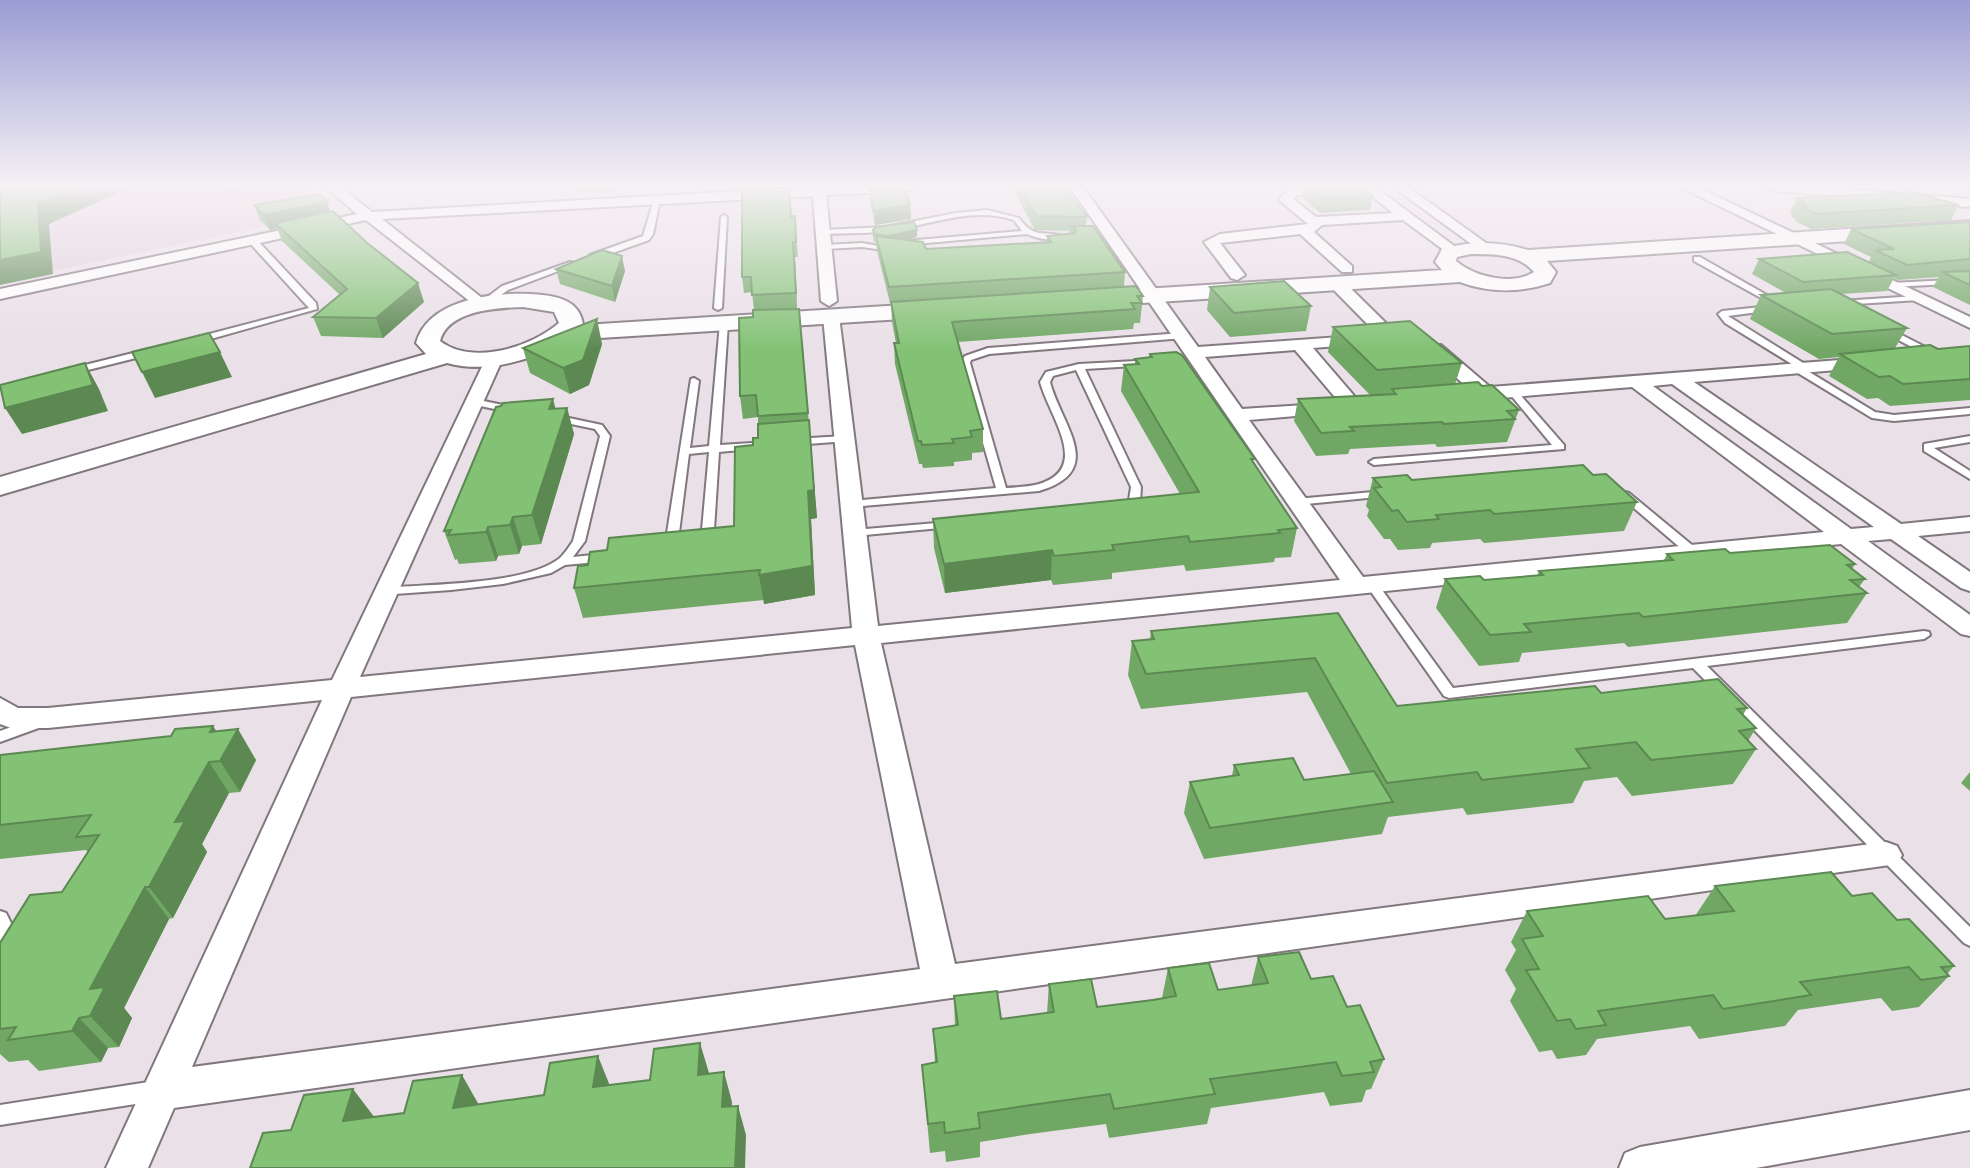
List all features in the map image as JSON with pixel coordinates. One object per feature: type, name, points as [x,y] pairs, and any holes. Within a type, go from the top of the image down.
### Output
[{"type":"street","points":[[0,294],[245,242]]},
{"type":"street","points":[[400,242],[481,305]]},
{"type":"street","points":[[824,242],[866,636],[941,982]]},
{"type":"street","points":[[1108,242],[1147,288],[1181,337],[1190,357],[1296,502],[1365,587]]},
{"type":"street","points":[[1212,242],[1237,275]]},
{"type":"street","points":[[1319,242],[1341,276],[1405,339]]},
{"type":"street","points":[[1433,242],[1454,263],[1488,282],[1520,284],[1542,278],[1543,269]]},
{"type":"street","points":[[1477,242],[1486,248],[1523,256],[1741,242]]},
{"type":"street","points":[[1801,242],[1970,323]]},
{"type":"street","points":[[1523,256],[1543,269],[1949,242]]},
{"type":"street","points":[[1071,293],[1341,276],[1454,263],[1486,248]]},
{"type":"street","points":[[1147,288],[1237,275],[1341,276]]},
{"type":"street","points":[[438,349],[428,334],[434,326],[446,318],[481,305],[512,300],[557,304],[568,310],[568,325]]},
{"type":"street","points":[[0,464],[438,349],[494,358],[535,349],[568,325],[954,301]]},
{"type":"street","points":[[1190,357],[1300,344],[1405,339],[1432,347],[1486,394]]},
{"type":"street","points":[[1235,415],[1359,404],[1300,344]]},
{"type":"street","points":[[0,486],[438,349]]},
{"type":"street","points":[[1446,397],[1942,356]]},
{"type":"street","points":[[127,1168],[340,691],[494,358]]},
{"type":"street","points":[[1676,378],[1970,583]]},
{"type":"street","points":[[1635,381],[1970,628]]},
{"type":"street","points":[[0,708],[11,718],[48,718],[340,691],[1970,524]]},
{"type":"street","points":[[162,1090],[1886,855]]},
{"type":"street","points":[[1640,1168],[1970,1110]]},
{"type":"lane","points":[[184,343],[313,309],[253,242]]},
{"type":"lane","points":[[481,305],[505,288],[636,242]]},
{"type":"lane","points":[[694,547],[703,541],[708,530],[723,242]]},
{"type":"lane","points":[[836,242],[923,252]]},
{"type":"lane","points":[[880,247],[918,242]]},
{"type":"lane","points":[[1032,247],[1070,242]]},
{"type":"lane","points":[[1697,259],[1784,307],[1722,314],[1728,321],[1872,415],[1894,418],[1970,411]]},
{"type":"lane","points":[[1891,285],[1970,281]]},
{"type":"lane","points":[[1858,315],[1835,303],[1916,298]]},
{"type":"lane","points":[[1881,327],[1942,356]]},
{"type":"lane","points":[[1002,491],[965,363],[968,358],[988,351],[1181,337]]},
{"type":"lane","points":[[66,373],[158,350]]},
{"type":"lane","points":[[853,519],[1002,491],[1039,488],[1056,482],[1072,464],[1072,453],[1045,382],[1049,374],[1079,367],[1170,360]]},
{"type":"lane","points":[[1079,367],[1136,486],[1135,502],[1116,510]]},
{"type":"lane","points":[[673,533],[694,381]]},
{"type":"lane","points":[[1374,462],[1560,447],[1513,392]]},
{"type":"lane","points":[[474,402],[526,412]]},
{"type":"lane","points":[[539,415],[590,425],[598,428],[605,436],[579,541],[562,562]]},
{"type":"lane","points":[[779,443],[844,439]]},
{"type":"lane","points":[[1970,439],[1927,446],[1929,451],[1970,476]]},
{"type":"lane","points":[[686,451],[766,444]]},
{"type":"lane","points":[[1618,490],[1694,553]]},
{"type":"lane","points":[[1296,502],[1393,494]]},
{"type":"lane","points":[[853,519],[965,523]]},
{"type":"lane","points":[[386,592],[515,578],[547,570],[562,562],[614,557]]},
{"type":"lane","points":[[1365,587],[1449,693],[1924,635]]},
{"type":"lane","points":[[1696,663],[1970,937]]},
{"type":"lane","points":[[0,737],[48,718]]},
{"type":"lane","points":[[0,918],[3,925],[0,934]]},
{"type":"lane","points":[[0,1115],[162,1090]]},
{"type":"shaded area","points":[[9,242],[193,242],[0,282]]},
{"type":"building","points":[[0,242],[40,242],[41,252],[0,260]]},
{"type":"building","points":[[295,242],[365,242],[418,283],[376,318],[313,317],[347,289]]},
{"type":"building","points":[[742,242],[796,242],[793,242],[796,293],[752,295],[751,277],[742,277]]},
{"type":"building","points":[[877,242],[923,242],[926,249],[1104,242],[1125,272],[889,287]]},
{"type":"building","points":[[1878,242],[1970,242],[1970,259],[1907,265],[1875,250],[1894,249]]},
{"type":"building","points":[[602,250],[622,256],[612,286],[556,269]]},
{"type":"building","points":[[1847,252],[1896,275],[1803,282],[1759,259]]},
{"type":"building","points":[[1970,271],[1970,285],[1942,272]]},
{"type":"building","points":[[1284,281],[1311,306],[1234,313],[1210,287]]},
{"type":"building","points":[[1136,286],[1143,296],[1137,296],[1142,303],[1131,303],[1135,309],[952,322],[983,429],[970,431],[972,437],[952,439],[954,443],[922,445],[921,441],[918,441],[894,343],[899,343],[891,302]]},
{"type":"building","points":[[1831,289],[1907,328],[1832,334],[1761,295]]},
{"type":"building","points":[[799,309],[808,413],[758,416],[756,395],[740,396],[739,318],[753,317],[753,310]]},
{"type":"building","points":[[597,319],[583,360],[563,368],[523,348]]},
{"type":"building","points":[[1410,321],[1462,363],[1377,370],[1333,327]]},
{"type":"building","points":[[209,333],[220,352],[142,372],[132,352]]},
{"type":"building","points":[[1930,345],[1938,349],[1970,346],[1970,379],[1903,384],[1890,376],[1879,377],[1840,354]]},
{"type":"building","points":[[1176,352],[1182,355],[1255,459],[1251,459],[1297,528],[1278,530],[1280,533],[1190,542],[1188,536],[1112,545],[1114,550],[1054,556],[1052,550],[944,564],[933,519],[1199,492],[1124,365],[1139,364],[1135,359],[1152,357],[1150,354]]},
{"type":"building","points":[[85,363],[93,385],[5,408],[0,385]]},
{"type":"building","points":[[1478,382],[1482,386],[1492,385],[1519,410],[1507,411],[1515,419],[1350,427],[1354,431],[1321,433],[1298,399],[1396,394],[1392,389]]},
{"type":"building","points":[[553,399],[549,409],[567,408],[532,515],[513,517],[510,525],[488,527],[486,532],[448,535],[451,530],[444,531],[496,407],[503,403]]},
{"type":"building","points":[[809,420],[814,490],[808,491],[812,566],[759,575],[760,570],[574,588],[578,566],[588,565],[590,552],[607,550],[609,538],[734,526],[735,447],[753,445],[753,438],[758,438],[758,424]]},
{"type":"building","points":[[1583,465],[1593,475],[1606,474],[1637,502],[1494,514],[1490,510],[1436,515],[1439,519],[1407,522],[1398,510],[1392,511],[1374,488],[1381,487],[1373,478],[1407,475],[1412,480]]},
{"type":"building","points":[[1830,545],[1855,564],[1847,565],[1865,579],[1850,580],[1867,593],[1643,617],[1639,613],[1524,624],[1531,632],[1490,635],[1445,579],[1480,576],[1484,580],[1543,575],[1539,571],[1673,560],[1667,554],[1725,549],[1730,553]]},
{"type":"building","points":[[1338,613],[1397,706],[1595,686],[1601,693],[1718,679],[1747,708],[1737,709],[1756,728],[1739,731],[1756,749],[1651,760],[1636,742],[1576,749],[1590,768],[1482,780],[1477,772],[1387,783],[1315,658],[1146,674],[1132,641],[1154,639],[1151,631]]},
{"type":"building","points":[[213,726],[210,732],[238,729],[220,761],[209,762],[175,822],[185,821],[149,887],[145,887],[90,989],[105,987],[90,1016],[79,1018],[72,1031],[8,1040],[16,1027],[0,1029],[0,943],[30,895],[62,892],[99,835],[76,837],[91,815],[0,825],[0,755],[171,736],[175,729]]},
{"type":"building","points":[[1293,758],[1304,780],[1374,771],[1393,802],[1210,828],[1190,782],[1239,775],[1234,765]]},
{"type":"building","points":[[1831,872],[1852,896],[1872,893],[1897,920],[1909,919],[1954,966],[1941,967],[1949,976],[1921,980],[1909,967],[1800,982],[1811,995],[1723,1009],[1713,995],[1598,1011],[1606,1025],[1576,1029],[1570,1019],[1557,1021],[1526,970],[1539,969],[1522,939],[1543,936],[1527,911],[1648,896],[1665,919],[1734,911],[1715,886]]},
{"type":"building","points":[[1299,952],[1311,979],[1333,976],[1347,1007],[1360,1005],[1384,1059],[1370,1062],[1374,1072],[1342,1076],[1336,1062],[1210,1079],[1215,1094],[1114,1109],[1110,1094],[978,1113],[980,1128],[945,1133],[944,1122],[928,1124],[922,1065],[937,1062],[933,1029],[958,1025],[954,996],[997,991],[1001,1019],[1054,1012],[1049,984],[1091,979],[1097,1007],[1153,1000],[1176,996],[1168,968],[1209,963],[1218,990],[1268,983],[1258,957]]},
{"type":"building","points":[[700,1043],[698,1075],[724,1072],[722,1107],[738,1106],[735,1168],[250,1168],[263,1133],[291,1130],[304,1095],[353,1089],[343,1121],[404,1113],[413,1081],[462,1075],[453,1108],[544,1095],[550,1063],[598,1056],[593,1087],[650,1080],[654,1049]]}]
